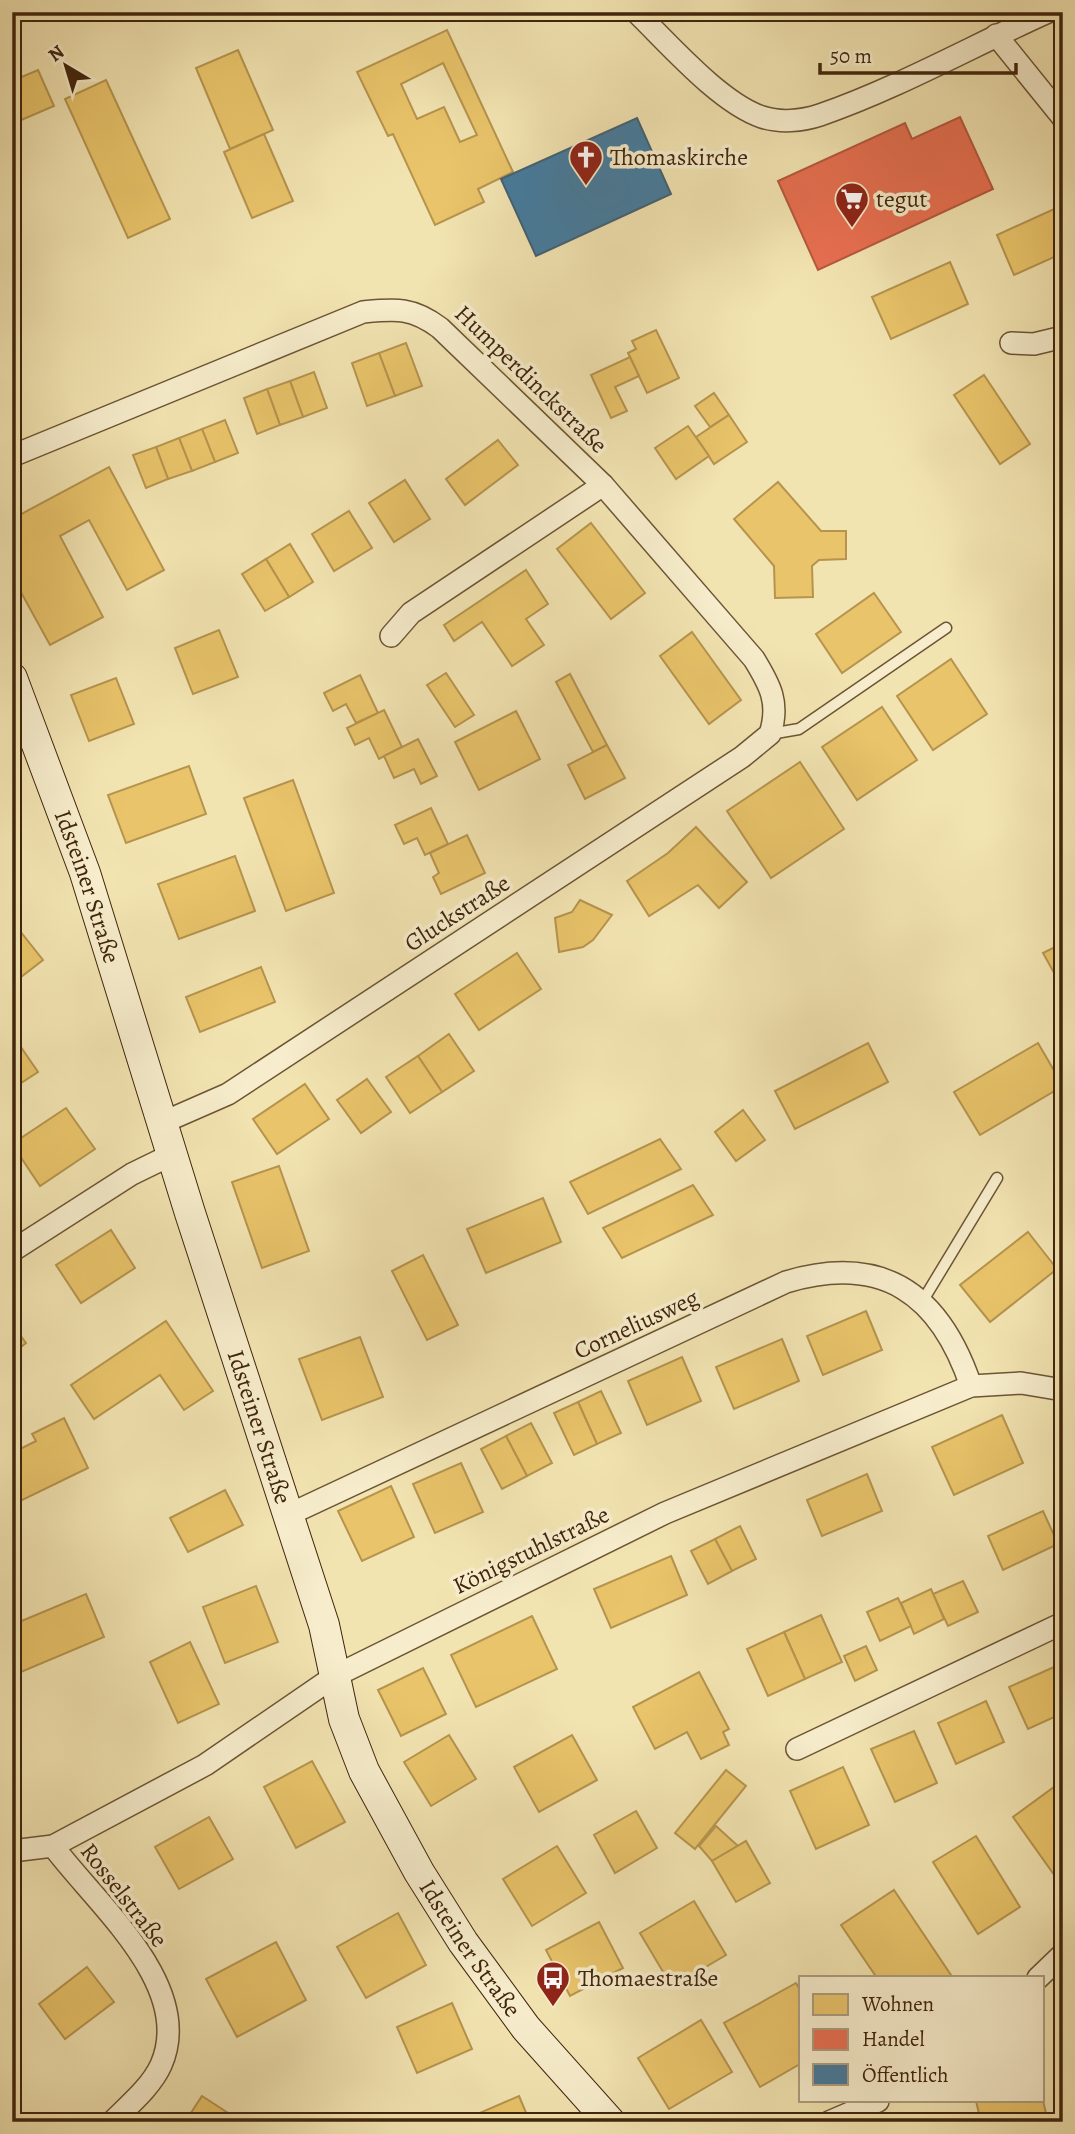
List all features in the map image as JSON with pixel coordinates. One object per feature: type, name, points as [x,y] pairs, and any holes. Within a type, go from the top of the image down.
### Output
[{"type":"street","points":[[636,12],[734,103],[764,118],[791,121],[818,116],[852,102],[1048,12]]},
{"type":"street","points":[[996,35],[1063,118]]},
{"type":"street","name":"Humperdinckstraße","points":[[12,456],[363,312],[402,309],[422,314],[440,328],[603,485],[754,659],[771,687],[775,702],[770,734]]},
{"type":"street","points":[[1011,343],[1034,344],[1063,337]]},
{"type":"street","points":[[391,636],[411,614],[603,485]]},
{"type":"street","name":"Idsteiner Straße","points":[[12,678],[85,873],[324,1625],[344,1719],[364,1771],[419,1872],[500,1994],[560,2068],[610,2122]]},
{"type":"street","name":"Gluckstraße","points":[[164,1122],[228,1094],[743,757],[770,734]]},
{"type":"street","points":[[12,1251],[132,1174],[173,1154]]},
{"type":"street","name":"Corneliusweg","points":[[288,1515],[786,1282],[812,1275],[870,1275],[906,1289],[947,1328],[971,1386]]},
{"type":"street","name":"Königstuhlstraße","points":[[53,1846],[205,1765],[335,1676],[665,1513],[971,1386],[1021,1383],[1063,1390]]},
{"type":"street","points":[[797,1749],[1063,1623]]},
{"type":"street","name":"Rosselstraße","points":[[12,1852],[53,1846],[139,1952],[167,2008],[169,2038],[161,2066],[144,2090],[112,2122]]},
{"type":"street","points":[[1040,1976],[1063,1954]]},
{"type":"street","points":[[829,2122],[876,2102]]},
{"type":"lane","points":[[770,734],[799,729],[946,628]]},
{"type":"lane","points":[[922,1303],[996,1178]]},
{"type":"building: Wohnen","points":[[447,30],[513,172],[478,189],[484,202],[435,225],[393,134],[388,136],[357,72]],"holes":[[[443,63],[477,135],[460,142],[444,107],[417,119],[401,84]]]},
{"type":"building: Wohnen","points":[[238,50],[273,130],[230,149],[196,68]]},
{"type":"building: Wohnen","points":[[38,70],[54,106],[12,124],[12,81]]},
{"type":"building: Wohnen","points":[[106,80],[170,219],[128,238],[65,99]]},
{"type":"building: Wohnen","points":[[264,134],[293,201],[252,218],[224,152]]},
{"type":"building: Wohnen","points":[[1063,205],[1063,253],[1014,275],[997,235]]},
{"type":"building: Wohnen","points":[[950,262],[968,304],[891,339],[872,297]]},
{"type":"building: Wohnen","points":[[656,330],[679,378],[647,393],[628,353],[636,349],[632,341]]},
{"type":"building: Wohnen","points":[[406,343],[422,386],[395,396],[379,353]]},
{"type":"building: Wohnen","points":[[379,353],[395,396],[367,406],[352,363]]},
{"type":"building: Wohnen","points":[[630,357],[639,376],[615,387],[627,411],[611,418],[591,375]]},
{"type":"building: Wohnen","points":[[314,372],[327,408],[303,417],[290,381]]},
{"type":"building: Wohnen","points":[[984,375],[1030,444],[1000,464],[954,395]]},
{"type":"building: Wohnen","points":[[290,381],[303,417],[280,425],[267,389]]},
{"type":"building: Wohnen","points":[[267,389],[280,425],[257,434],[244,398]]},
{"type":"building: Wohnen","points":[[714,393],[729,415],[710,427],[695,406]]},
{"type":"building: Wohnen","points":[[729,415],[747,442],[714,464],[696,437]]},
{"type":"building: Wohnen","points":[[225,420],[238,453],[215,462],[202,429]]},
{"type":"building: Wohnen","points":[[688,426],[709,456],[676,479],[655,448]]},
{"type":"building: Wohnen","points":[[202,429],[215,462],[192,471],[179,438]]},
{"type":"building: Wohnen","points":[[179,438],[192,471],[168,479],[156,447]]},
{"type":"building: Wohnen","points":[[498,440],[518,465],[465,505],[446,479]]},
{"type":"building: Wohnen","points":[[156,447],[168,479],[146,488],[133,455]]},
{"type":"building: Wohnen","points":[[109,467],[164,570],[127,590],[89,520],[60,536],[103,617],[50,645],[12,576],[12,519]]},
{"type":"building: Wohnen","points":[[405,480],[430,519],[394,542],[369,503]]},
{"type":"building: Wohnen","points":[[778,482],[821,531],[846,531],[846,559],[819,560],[812,566],[813,597],[775,598],[774,566],[734,519]]},
{"type":"building: Wohnen","points":[[349,511],[372,548],[334,571],[312,534]]},
{"type":"building: Wohnen","points":[[591,523],[645,593],[611,619],[557,549]]},
{"type":"building: Wohnen","points":[[290,544],[313,582],[289,597],[266,559]]},
{"type":"building: Wohnen","points":[[266,559],[289,597],[265,611],[242,574]]},
{"type":"building: Wohnen","points":[[526,570],[548,604],[526,619],[544,645],[512,666],[482,622],[454,641],[444,625]]},
{"type":"building: Wohnen","points":[[874,593],[901,632],[842,673],[816,634]]},
{"type":"building: Wohnen","points":[[219,630],[238,677],[193,694],[175,648]]},
{"type":"building: Wohnen","points":[[692,632],[741,700],[709,724],[660,656]]},
{"type":"building: Wohnen","points":[[951,659],[987,714],[933,750],[897,696]]},
{"type":"building: Wohnen","points":[[446,673],[474,715],[455,727],[427,685]]},
{"type":"building: Wohnen","points":[[570,674],[607,745],[593,752],[556,682]]},
{"type":"building: Wohnen","points":[[360,675],[378,713],[356,723],[346,704],[333,711],[324,693]]},
{"type":"building: Wohnen","points":[[116,678],[134,724],[89,741],[71,695]]},
{"type":"building: Wohnen","points":[[882,707],[917,760],[857,800],[822,747]]},
{"type":"building: Wohnen","points":[[384,710],[402,747],[379,759],[369,738],[355,745],[347,728]]},
{"type":"building: Wohnen","points":[[516,711],[540,759],[479,790],[455,742]]},
{"type":"building: Wohnen","points":[[418,739],[437,776],[421,784],[414,769],[394,778],[384,756]]},
{"type":"building: Wohnen","points":[[607,745],[625,778],[585,799],[568,765]]},
{"type":"building: Wohnen","points":[[800,762],[844,829],[771,878],[727,811]]},
{"type":"building: Wohnen","points":[[189,766],[206,814],[126,843],[108,795]]},
{"type":"building: Wohnen","points":[[293,780],[334,893],[286,911],[244,798]]},
{"type":"building: Wohnen","points":[[431,808],[448,844],[425,855],[417,838],[404,844],[395,825]]},
{"type":"building: Wohnen","points":[[696,827],[747,882],[719,908],[698,885],[649,916],[627,881],[668,853]]},
{"type":"building: Wohnen","points":[[467,835],[485,873],[441,894],[433,877],[439,873],[430,853]]},
{"type":"building: Wohnen","points":[[235,856],[255,911],[179,939],[158,884]]},
{"type":"building: Wohnen","points":[[580,900],[612,915],[593,940],[583,947],[559,952],[555,918],[572,912]]},
{"type":"building: Wohnen","points":[[20,931],[43,960],[12,984],[12,937]]},
{"type":"building: Wohnen","points":[[1063,943],[1063,989],[1043,953]]},
{"type":"building: Wohnen","points":[[517,953],[541,989],[479,1030],[455,994]]},
{"type":"building: Wohnen","points":[[261,967],[275,1002],[200,1032],[186,997]]},
{"type":"building: Wohnen","points":[[12,1034],[38,1072],[12,1089]]},
{"type":"building: Wohnen","points":[[449,1034],[474,1071],[442,1092],[418,1056]]},
{"type":"building: Wohnen","points":[[868,1043],[888,1082],[795,1129],[775,1091]]},
{"type":"building: Wohnen","points":[[1038,1043],[1063,1086],[980,1135],[954,1092]]},
{"type":"building: Wohnen","points":[[418,1056],[442,1092],[410,1113],[386,1077]]},
{"type":"building: Wohnen","points":[[367,1079],[391,1112],[361,1133],[337,1100]]},
{"type":"building: Wohnen","points":[[305,1084],[329,1119],[277,1154],[253,1119]]},
{"type":"building: Wohnen","points":[[66,1108],[95,1149],[40,1186],[12,1144]]},
{"type":"building: Wohnen","points":[[743,1110],[765,1140],[736,1161],[715,1132]]},
{"type":"building: Wohnen","points":[[660,1139],[681,1169],[588,1214],[570,1182]]},
{"type":"building: Wohnen","points":[[279,1166],[309,1251],[262,1268],[232,1182]]},
{"type":"building: Wohnen","points":[[693,1185],[713,1215],[622,1258],[603,1228]]},
{"type":"building: Wohnen","points":[[543,1198],[561,1242],[486,1273],[467,1229]]},
{"type":"building: Wohnen","points":[[111,1230],[135,1268],[81,1303],[56,1265]]},
{"type":"building: Wohnen","points":[[1028,1232],[1057,1269],[990,1322],[960,1285]]},
{"type":"building: Wohnen","points":[[423,1255],[458,1325],[427,1340],[392,1271]]},
{"type":"building: Wohnen","points":[[866,1311],[882,1350],[823,1375],[807,1336]]},
{"type":"building: Wohnen","points":[[166,1321],[213,1391],[184,1410],[160,1375],[94,1419],[71,1385]]},
{"type":"building: Wohnen","points":[[12,1324],[26,1343],[12,1354]]},
{"type":"building: Wohnen","points":[[360,1337],[383,1397],[322,1420],[299,1359]]},
{"type":"building: Wohnen","points":[[782,1339],[799,1381],[734,1409],[716,1367]]},
{"type":"building: Wohnen","points":[[682,1357],[701,1401],[647,1425],[628,1381]]},
{"type":"building: Wohnen","points":[[601,1391],[621,1433],[597,1444],[578,1402]]},
{"type":"building: Wohnen","points":[[578,1402],[597,1444],[574,1455],[554,1413]]},
{"type":"building: Wohnen","points":[[1002,1415],[1023,1463],[954,1495],[932,1447]]},
{"type":"building: Wohnen","points":[[64,1418],[88,1468],[12,1505],[12,1453],[36,1441],[32,1434]]},
{"type":"building: Wohnen","points":[[531,1423],[552,1463],[527,1476],[506,1436]]},
{"type":"building: Wohnen","points":[[506,1436],[527,1476],[502,1489],[481,1449]]},
{"type":"building: Wohnen","points":[[461,1463],[483,1512],[435,1533],[413,1484]]},
{"type":"building: Wohnen","points":[[867,1474],[882,1511],[822,1536],[807,1500]]},
{"type":"building: Wohnen","points":[[391,1486],[414,1537],[362,1561],[338,1511]]},
{"type":"building: Wohnen","points":[[225,1490],[243,1525],[188,1552],[170,1518]]},
{"type":"building: Wohnen","points":[[1043,1511],[1058,1544],[1003,1570],[988,1536]]},
{"type":"building: Wohnen","points":[[740,1526],[756,1559],[732,1571],[715,1539]]},
{"type":"building: Wohnen","points":[[715,1539],[732,1571],[708,1584],[691,1551]]},
{"type":"building: Wohnen","points":[[671,1556],[687,1595],[611,1628],[594,1589]]},
{"type":"building: Wohnen","points":[[963,1581],[978,1612],[948,1626],[933,1594]]},
{"type":"building: Wohnen","points":[[256,1586],[278,1642],[225,1663],[203,1607]]},
{"type":"building: Wohnen","points":[[931,1589],[944,1619],[914,1634],[901,1603]]},
{"type":"building: Wohnen","points":[[86,1594],[104,1637],[21,1672],[12,1652],[12,1625]]},
{"type":"building: Wohnen","points":[[898,1598],[911,1626],[880,1641],[867,1612]]},
{"type":"building: Wohnen","points":[[821,1615],[842,1662],[805,1679],[784,1632]]},
{"type":"building: Wohnen","points":[[532,1616],[557,1669],[476,1707],[451,1655]]},
{"type":"building: Wohnen","points":[[784,1632],[805,1679],[768,1696],[747,1649]]},
{"type":"building: Wohnen","points":[[190,1642],[219,1704],[178,1723],[150,1662]]},
{"type":"building: Wohnen","points":[[866,1646],[877,1670],[855,1681],[844,1656]]},
{"type":"building: Wohnen","points":[[1063,1663],[1063,1713],[1028,1729],[1009,1687]]},
{"type":"building: Wohnen","points":[[423,1668],[446,1714],[401,1736],[378,1690]]},
{"type":"building: Wohnen","points":[[699,1672],[729,1729],[723,1732],[729,1745],[701,1759],[687,1732],[655,1749],[633,1707]]},
{"type":"building: Wohnen","points":[[986,1701],[1004,1742],[956,1764],[938,1723]]},
{"type":"building: Wohnen","points":[[914,1731],[937,1783],[895,1802],[871,1749]]},
{"type":"building: Wohnen","points":[[449,1735],[476,1779],[431,1806],[404,1762]]},
{"type":"building: Wohnen","points":[[572,1735],[597,1780],[539,1812],[514,1767]]},
{"type":"building: Wohnen","points":[[312,1761],[345,1822],[296,1848],[264,1787]]},
{"type":"building: Wohnen","points":[[843,1767],[869,1825],[816,1849],[790,1791]]},
{"type":"building: Wohnen","points":[[726,1770],[746,1786],[695,1849],[675,1833]]},
{"type":"building: Wohnen","points":[[1054,1787],[1063,1799],[1062,1886],[1013,1817]]},
{"type":"building: Wohnen","points":[[636,1811],[657,1848],[615,1873],[594,1835]]},
{"type":"building: Wohnen","points":[[209,1817],[233,1859],[179,1889],[155,1847]]},
{"type":"building: Wohnen","points":[[716,1826],[738,1846],[712,1861],[699,1846]]},
{"type":"building: Wohnen","points":[[976,1836],[1020,1907],[978,1934],[933,1862]]},
{"type":"building: Wohnen","points":[[746,1841],[770,1883],[736,1902],[712,1861]]},
{"type":"building: Wohnen","points":[[557,1846],[586,1893],[532,1926],[503,1879]]},
{"type":"building: Wohnen","points":[[894,1890],[952,1976],[876,1976],[841,1925]]},
{"type":"building: Wohnen","points":[[694,1901],[726,1955],[672,1987],[640,1933]]},
{"type":"building: Wohnen","points":[[398,1913],[426,1965],[366,1998],[337,1947]]},
{"type":"building: Wohnen","points":[[599,1922],[623,1968],[570,1996],[546,1950]]},
{"type":"building: Wohnen","points":[[276,1942],[306,2000],[237,2037],[206,1979]]},
{"type":"building: Wohnen","points":[[87,1967],[114,2002],[65,2039],[39,2004]]},
{"type":"building: Wohnen","points":[[796,1983],[799,1988],[799,2065],[760,2087],[724,2023]]},
{"type":"building: Wohnen","points":[[452,2003],[472,2049],[417,2073],[397,2027]]},
{"type":"building: Wohnen","points":[[701,2020],[732,2072],[669,2109],[638,2058]]},
{"type":"building: Wohnen","points":[[202,2096],[242,2122],[185,2122]]},
{"type":"building: Wohnen","points":[[519,2096],[530,2122],[478,2122],[475,2115]]},
{"type":"building: Wohnen","points":[[976,2102],[1043,2102],[1048,2122],[981,2122]]},
{"type":"building: Handel","name":"tegut","points":[[960,117],[993,189],[818,270],[778,181],[905,123],[912,139]]},
{"type":"building: Öffentlich","name":"Thomaskirche","points":[[637,118],[671,194],[536,256],[501,179]]},
{"type":"place","name":"Thomaskirche","points":[[586,187]]},
{"type":"place","name":"tegut","points":[[852,229]]},
{"type":"place","name":"Thomaestraße","points":[[553,2008]]}]
